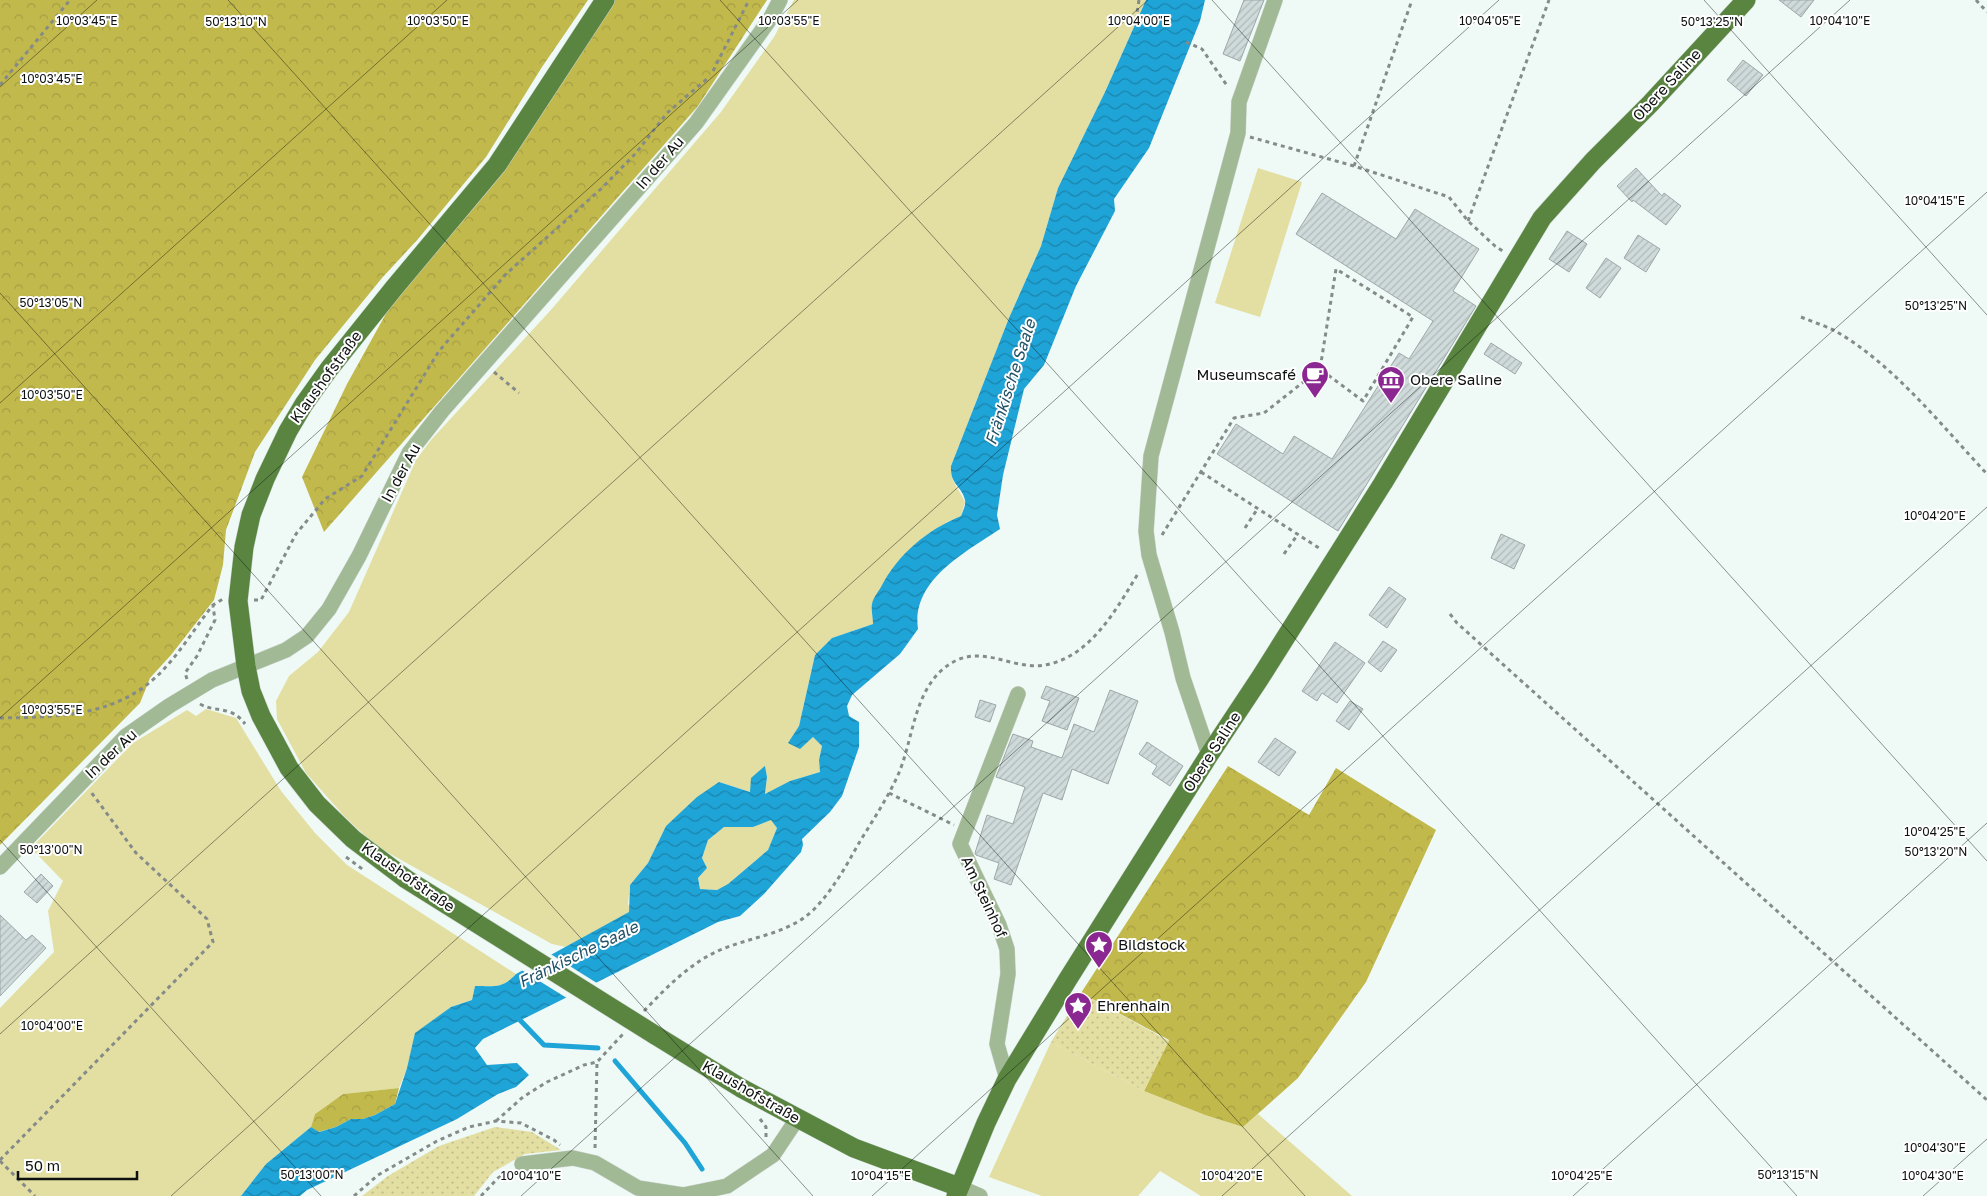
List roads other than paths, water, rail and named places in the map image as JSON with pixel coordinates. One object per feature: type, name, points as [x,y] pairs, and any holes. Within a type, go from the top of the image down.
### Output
[{"type":"main road","name":"Klaushofstraße","points":[[605,0],[497,166],[394,288],[329,369],[304,404],[276,454],[251,515],[244,547],[238,601],[251,691],[261,716],[289,768],[317,804],[353,839],[406,880],[741,1088],[854,1148],[957,1192]]},
{"type":"main road","name":"Obere Saline","points":[[957,1192],[986,1123],[1008,1079],[1073,971],[1209,755],[1384,483],[1542,218],[1593,161],[1650,104],[1746,0]]},
{"type":"street","name":"In der Au","points":[[0,867],[126,736],[212,680],[259,662],[293,646],[307,636],[329,609],[359,556],[409,453],[483,364],[696,123],[770,18],[780,0]]},
{"type":"street","points":[[1209,755],[1183,678],[1172,632],[1149,555],[1146,531],[1151,456],[1238,133],[1239,102],[1275,0]]},
{"type":"street","name":"Am Steinhof","points":[[1008,1079],[997,1044],[1008,974],[1008,949],[999,925],[960,844],[1018,694]]},
{"type":"street","points":[[522,1164],[573,1158],[595,1163],[638,1188],[683,1195],[727,1186],[773,1155],[797,1119]]},
{"type":"street","points":[[957,1192],[980,1196]]},
{"type":"water","name":"Fränkische Saale","points":[[1146,0],[1205,0],[1200,21],[1149,148],[1114,199],[1115,211],[1076,286],[1044,365],[1024,389],[1003,475],[997,515],[1000,529],[957,558],[932,582],[923,596],[918,612],[918,629],[900,654],[852,695],[847,706],[849,716],[859,722],[859,747],[842,796],[830,812],[802,839],[801,852],[764,894],[740,916],[718,922],[483,1039],[475,1048],[487,1065],[517,1063],[529,1075],[516,1087],[498,1094],[457,1119],[307,1190],[300,1196],[241,1196],[266,1164],[311,1127],[319,1132],[336,1127],[351,1119],[363,1119],[375,1115],[395,1104],[407,1068],[415,1033],[451,1007],[472,1000],[475,986],[502,984],[516,974],[629,912],[630,885],[648,863],[666,826],[697,797],[719,782],[750,792],[751,778],[765,766],[767,777],[765,794],[790,781],[820,772],[819,760],[822,746],[813,737],[800,749],[788,743],[799,726],[815,655],[832,638],[873,624],[872,609],[874,597],[896,564],[925,536],[961,516],[965,500],[952,477],[951,466],[1009,318],[1041,246],[1058,188],[1105,92]],"holes":[[[771,820],[777,828],[768,850],[728,884],[717,890],[700,889],[698,878],[707,868],[702,858],[708,840],[724,827],[753,827]]]},
{"type":"waterway","points":[[517,1017],[544,1045],[598,1048]]},
{"type":"waterway","points":[[615,1061],[685,1143],[702,1169]]},
{"type":"place","name":"Museumscafé","points":[[1315,399]]},
{"type":"place","name":"Obere Saline","points":[[1391,404]]},
{"type":"place","name":"Bildstock","points":[[1099,969]]},
{"type":"place","name":"Ehrenhain","points":[[1078,1030]]}]
